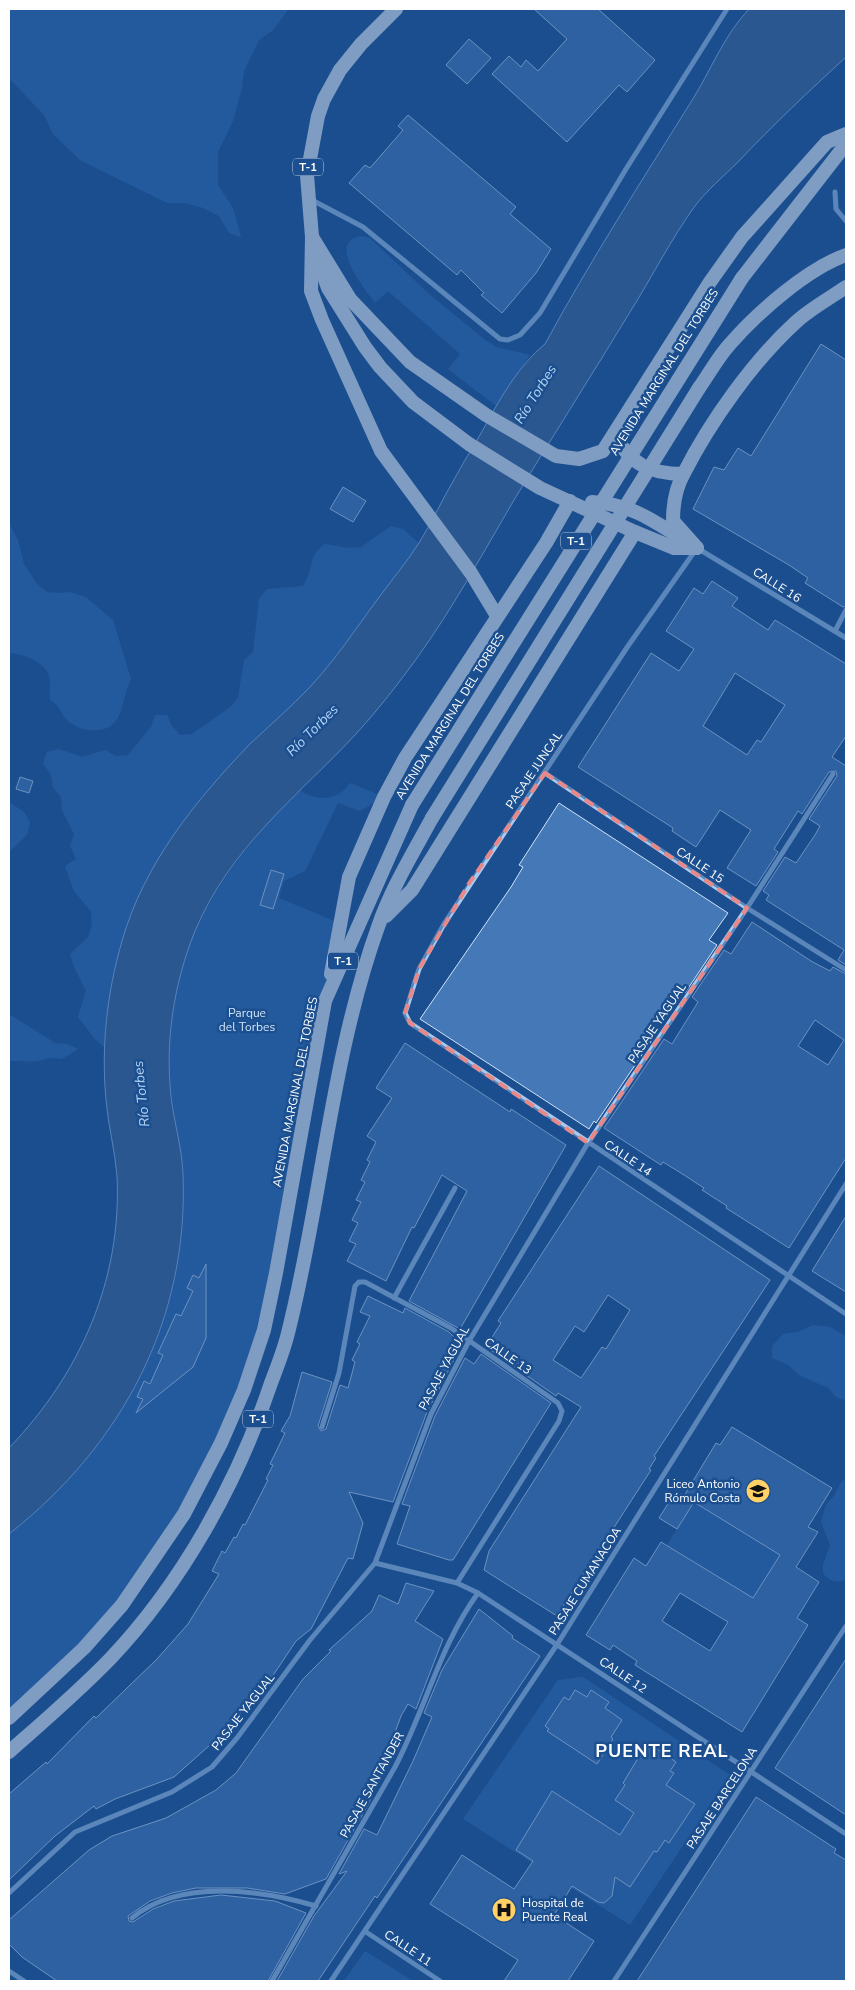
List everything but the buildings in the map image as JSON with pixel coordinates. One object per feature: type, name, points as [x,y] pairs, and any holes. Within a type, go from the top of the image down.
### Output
[{"type":"highway","name":"T-1","points":[[312,237],[307,175],[314,134],[324,99],[345,64],[361,44],[396,9]]},
{"type":"highway","points":[[312,237],[350,298],[394,348],[410,362],[486,415],[556,456],[578,459],[603,451],[710,282],[742,237],[826,142],[846,134]]},
{"type":"highway","name":"AVENIDA MARGINAL DEL TORBES","points":[[9,1718],[84,1648],[122,1605],[184,1514],[237,1408],[264,1330],[325,1002],[412,805],[742,278],[846,144]]},
{"type":"highway","points":[[312,237],[319,267],[328,288],[365,348],[413,402],[469,444],[540,488],[674,548],[697,548]]},
{"type":"highway","points":[[312,237],[312,291],[322,320],[381,451],[472,573],[497,616]]},
{"type":"highway","name":"T-1","points":[[9,1752],[62,1706],[111,1658],[143,1618],[179,1571],[210,1522],[244,1455],[288,1336],[352,1008],[378,924],[432,818],[699,388],[729,344],[762,312],[797,283],[846,255]]},
{"type":"highway","points":[[697,548],[673,521],[673,506],[683,474],[724,409],[770,348],[797,321],[846,287]]},
{"type":"highway","points":[[614,434],[623,451],[635,462],[663,474],[683,474]]},
{"type":"highway","points":[[570,502],[615,503],[638,512],[697,548]]},
{"type":"highway","points":[[325,1002],[349,877],[361,847],[405,758],[546,543],[570,502]]},
{"type":"highway","points":[[378,924],[412,890],[635,532]]},
{"type":"street","points":[[310,198],[363,228],[500,339],[508,340],[520,335],[540,313],[626,169],[727,9]]},
{"type":"street","points":[[835,192],[836,209],[846,221]]},
{"type":"street","name":"CALLE 16","points":[[697,548],[846,638]]},
{"type":"street","name":"PASAJE JUNCAL","points":[[405,1013],[419,970],[444,924],[628,646],[697,548]]},
{"type":"street","points":[[835,630],[846,610]]},
{"type":"street","name":"CALLE 15","points":[[545,773],[747,908],[846,970]]},
{"type":"street","name":"PASAJE YAGUAL","points":[[9,1893],[76,1832],[172,1792],[212,1767],[237,1738],[310,1640],[375,1563],[431,1414],[469,1341],[588,1143],[747,908],[833,774]]},
{"type":"street","name":"CALLE 14","points":[[405,1013],[410,1023],[846,1314]]},
{"type":"street","name":"PASAJE CUMANACOA","points":[[331,1981],[366,1932],[558,1643],[846,1184]]},
{"type":"street","points":[[394,1298],[455,1188]]},
{"type":"street","name":"CALLE 13","points":[[322,1427],[339,1373],[355,1286],[359,1282],[365,1282],[451,1328],[558,1404],[562,1411],[559,1421],[457,1583]]},
{"type":"street","name":"CALLE 12","points":[[375,1563],[457,1583],[478,1593],[558,1643],[846,1834]]},
{"type":"street","name":"PASAJE SANTANDER","points":[[272,1981],[399,1759],[411,1736],[453,1631],[478,1593]]},
{"type":"street","name":"PASAJE BARCELONA","points":[[614,1981],[846,1626]]},
{"type":"street","points":[[132,1918],[146,1906],[168,1899],[193,1894],[229,1891],[272,1895],[316,1906]]},
{"type":"street","name":"CALLE 11","points":[[366,1932],[440,1981]]},
{"type":"street","points":[[9,1971],[24,1981]]},
{"type":"highlighted area","points":[[545,773],[747,908],[588,1143],[410,1023],[405,1013],[419,969],[468,885]]},
{"type":"green space","points":[[9,9],[289,9],[273,30],[259,40],[244,71],[242,88],[233,121],[218,152],[218,185],[233,208],[241,237],[229,233],[219,216],[203,208],[185,203],[167,203],[80,160],[53,134],[44,115],[9,78]]},
{"type":"green space","points":[[362,236],[370,238],[428,293],[485,340],[496,347],[530,355],[496,406],[448,369],[460,354],[388,291],[375,303],[357,277],[347,256],[347,247],[352,240]]},
{"type":"green space","points":[[9,523],[18,540],[24,564],[37,584],[47,592],[70,592],[86,597],[113,620],[131,679],[120,714],[116,721],[102,730],[88,730],[69,722],[59,707],[50,700],[50,679],[43,666],[32,659],[9,653]]},
{"type":"green space","points":[[391,526],[403,529],[419,543],[354,633],[305,693],[220,776],[192,810],[168,844],[147,880],[131,918],[118,958],[109,1001],[104,1047],[94,1038],[78,1017],[86,991],[70,954],[88,937],[92,925],[91,912],[74,891],[65,866],[76,859],[70,846],[74,834],[62,810],[61,797],[53,787],[51,775],[43,763],[47,752],[59,749],[82,757],[105,750],[116,756],[128,755],[151,727],[155,715],[167,715],[172,726],[180,735],[192,734],[229,708],[238,698],[244,660],[253,652],[259,599],[267,589],[303,586],[307,580],[315,554],[325,544],[349,548],[361,547]]},
{"type":"green space","name":"Parque del Torbes","points":[[350,783],[384,797],[360,811],[338,803],[305,871],[284,881],[279,898],[341,924],[276,1273],[221,1443],[122,1605],[9,1718],[9,1534],[49,1499],[85,1461],[116,1419],[141,1375],[161,1328],[175,1278],[182,1226],[183,1172],[170,1083],[170,1053],[176,994],[187,952],[211,900],[226,877],[260,833],[298,789],[312,796],[326,798],[339,794]]},
{"type":"green space","points":[[9,802],[24,812],[30,822],[27,835],[9,852]]},
{"type":"green space","points":[[9,1014],[55,1043],[67,1044],[78,1049],[62,1059],[9,1061]]},
{"type":"green space","points":[[813,1325],[830,1327],[846,1336],[846,1401],[836,1397],[828,1388],[799,1375],[788,1365],[772,1358],[772,1346],[783,1334],[798,1332]]},
{"type":"green space","points":[[846,1479],[846,1579],[837,1581],[831,1580],[823,1573],[823,1565],[830,1545],[821,1522],[826,1505],[834,1496],[841,1482]]},
{"type":"green space","points":[[694,1502],[780,1555],[753,1598],[667,1545]]},
{"type":"green space","points":[[583,1677],[730,1775],[630,1925],[463,1819],[558,1680]]},
{"type":"green space","points":[[365,1951],[413,1981],[344,1981]]},
{"type":"water","name":"Río Torbes","points":[[749,9],[846,9],[846,57],[778,121],[695,206],[528,476],[455,600],[417,658],[388,697],[356,734],[288,802],[246,848],[210,901],[195,931],[188,951],[177,991],[170,1033],[169,1075],[183,1174],[182,1228],[174,1279],[160,1329],[141,1375],[115,1419],[85,1461],[49,1499],[9,1534],[9,1448],[57,1389],[76,1357],[104,1288],[112,1252],[117,1215],[117,1176],[107,1109],[104,1060],[106,1020],[112,980],[122,941],[144,886],[158,860],[191,811],[250,744],[319,677],[345,645],[414,550],[504,393],[527,362],[545,344],[598,252],[698,90],[732,30]]},
{"type":"place","name":"Liceo Antonio Rómulo Costa","points":[[758,1491]]},
{"type":"place","name":"Hospital de Puente Real","points":[[504,1910]]},
{"type":"district","name":"PUENTE REAL","points":[[662,1751]]}]
